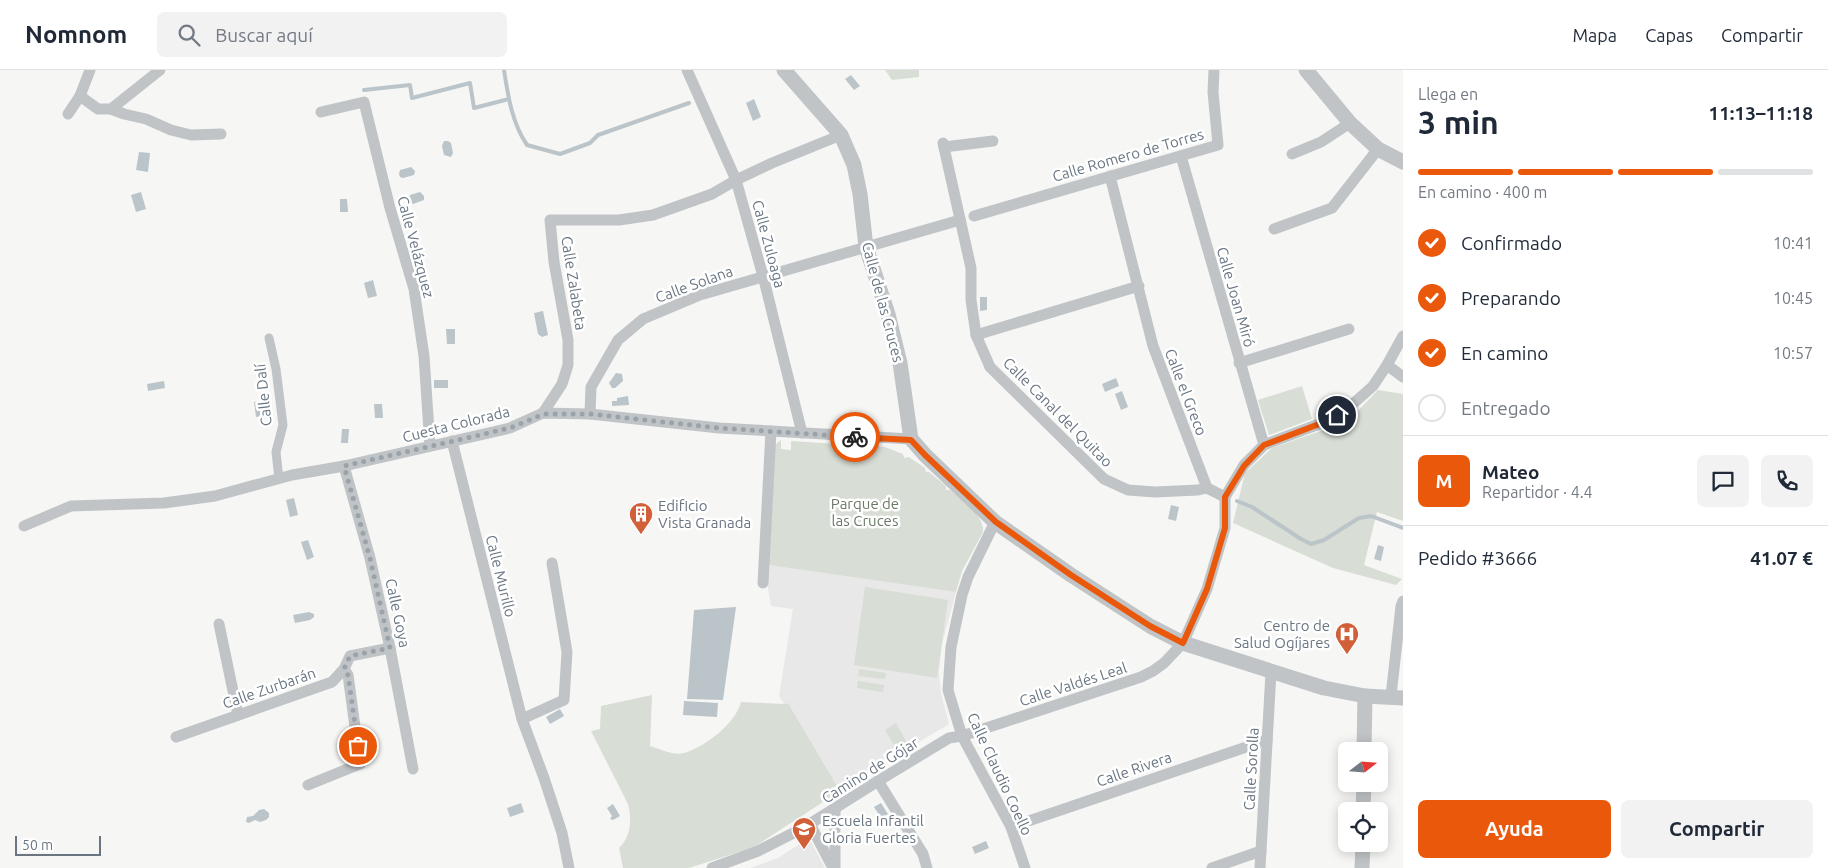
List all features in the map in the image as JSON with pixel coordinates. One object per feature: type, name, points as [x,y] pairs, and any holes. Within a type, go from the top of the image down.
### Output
[{"type":"street","points":[[68,114],[80,96],[90,70]]},
{"type":"street","points":[[80,96],[98,110],[111,108],[160,70]]},
{"type":"street","name":"Calle Zuloaga","points":[[687,70],[736,180],[763,276],[802,433]]},
{"type":"street","name":"Calle de las Cruces","points":[[784,70],[840,135],[854,165],[860,194],[866,247],[888,314],[900,364],[911,440]]},
{"type":"street","name":"Calle Romero de Torres","points":[[974,216],[1218,145],[1213,92],[1214,70]]},
{"type":"street","points":[[1306,70],[1350,123],[1378,149],[1403,162]]},
{"type":"street","name":"Calle Velázquez","points":[[321,112],[364,102],[390,208],[414,289],[424,356],[430,446]]},
{"type":"street","points":[[111,108],[124,114],[146,119],[171,130],[191,135],[221,134]]},
{"type":"street","points":[[1292,154],[1321,142],[1350,123]]},
{"type":"street","name":"Calle Zalabeta","points":[[544,414],[562,384],[568,365],[568,340],[554,262],[550,220],[618,220],[653,215],[712,194],[772,163],[840,135]]},
{"type":"street","name":"Calle Canal del Quitao","points":[[993,141],[944,145],[971,268],[971,300],[976,335],[990,367],[1104,479],[1118,486],[1155,492],[1207,488]]},
{"type":"street","points":[[1274,229],[1332,208],[1378,149]]},
{"type":"street","name":"Calle Joan Miró","points":[[1181,156],[1264,445]]},
{"type":"street","name":"Calle el Greco","points":[[1110,176],[1152,346],[1207,488]]},
{"type":"street","points":[[866,247],[960,220]]},
{"type":"street","name":"Calle Solana","points":[[590,414],[591,388],[618,340],[643,320],[700,295],[866,247]]},
{"type":"street","points":[[976,335],[1138,286]]},
{"type":"street","points":[[1239,363],[1349,329]]},
{"type":"street","points":[[1207,488],[1225,497],[1244,466],[1264,445],[1327,421],[1346,410],[1372,386],[1387,365],[1403,336]]},
{"type":"street","name":"Calle Dalí","points":[[269,338],[276,369],[283,425],[276,452],[279,479]]},
{"type":"street","points":[[1387,365],[1403,378]]},
{"type":"street","name":"Cuesta Colorada","points":[[24,526],[71,506],[164,503],[215,496],[279,479],[510,428],[544,414],[590,414],[719,428],[911,440]]},
{"type":"street","points":[[764,583],[772,431]]},
{"type":"street","points":[[911,440],[996,522],[1071,575],[1150,626],[1183,643],[1271,672],[1324,688],[1365,696],[1397,697],[1401,606],[1403,601]]},
{"type":"street","name":"Calle Murillo","points":[[452,441],[522,719],[562,833],[569,868]]},
{"type":"street","name":"Calle Goya","points":[[344,466],[370,558],[414,768]]},
{"type":"street","name":"Calle Valdés Leal","points":[[962,736],[1141,677],[1164,663],[1183,643],[1207,589],[1225,528],[1225,497]]},
{"type":"street","name":"Calle Claudio Coello","points":[[996,522],[968,577],[962,595],[951,648],[948,690],[962,736],[1011,827],[1025,868]]},
{"type":"street","points":[[522,719],[564,700],[567,652],[552,562]]},
{"type":"street","points":[[219,624],[238,715]]},
{"type":"street","name":"Calle Zurbarán","points":[[176,736],[332,682],[344,669],[350,656],[390,648]]},
{"type":"street","points":[[308,785],[360,764],[348,675],[344,669]]},
{"type":"street","name":"Calle Sorolla","points":[[1260,868],[1271,672]]},
{"type":"street","points":[[1364,742],[1365,696]]},
{"type":"street","name":"Camino de Gójar","points":[[712,868],[758,851],[810,824],[949,738],[962,736]]},
{"type":"street","name":"Calle Rivera","points":[[1011,827],[1268,740]]},
{"type":"street","points":[[878,781],[923,854],[927,868]]},
{"type":"street","points":[[834,868],[836,849],[835,809]]},
{"type":"street","points":[[810,824],[821,848],[834,868]]},
{"type":"street","points":[[821,848],[826,850],[836,849]]},
{"type":"street","points":[[1212,868],[1261,852]]},
{"type":"street","points":[[1362,868],[1363,852]]},
{"type":"shaded area","points":[[851,75],[860,86],[854,90],[845,79]]},
{"type":"shaded area","points":[[754,99],[761,117],[753,121],[746,103]]},
{"type":"shaded area","points":[[444,141],[451,143],[453,153],[451,157],[444,155],[442,146]]},
{"type":"shaded area","points":[[139,152],[150,153],[148,172],[136,170]]},
{"type":"shaded area","points":[[411,167],[415,171],[414,175],[400,177],[400,170]]},
{"type":"shaded area","points":[[141,192],[146,209],[136,212],[131,195]]},
{"type":"shaded area","points":[[420,192],[424,196],[424,200],[413,204],[408,200],[410,195]]},
{"type":"shaded area","points":[[340,199],[347,199],[348,212],[340,212]]},
{"type":"shaded area","points":[[373,280],[377,296],[368,298],[364,283]]},
{"type":"shaded area","points":[[980,297],[987,297],[987,310],[980,311]]},
{"type":"shaded area","points":[[543,311],[548,335],[542,337],[538,334],[534,313]]},
{"type":"shaded area","points":[[446,329],[455,329],[455,344],[447,344]]},
{"type":"shaded area","points":[[616,373],[622,374],[623,381],[615,388],[612,388],[609,383]]},
{"type":"shaded area","points":[[1116,378],[1119,386],[1105,392],[1102,384]]},
{"type":"shaded area","points":[[434,380],[448,380],[448,388],[434,388]]},
{"type":"shaded area","points":[[164,381],[165,388],[148,391],[147,384]]},
{"type":"shaded area","points":[[1122,391],[1128,407],[1121,410],[1115,394]]},
{"type":"shaded area","points":[[628,396],[629,405],[612,406],[612,401]]},
{"type":"shaded area","points":[[261,401],[263,416],[256,417],[254,402]]},
{"type":"shaded area","points":[[374,404],[382,404],[383,418],[375,418]]},
{"type":"shaded area","points":[[342,429],[349,429],[348,443],[341,443]]},
{"type":"shaded area","points":[[294,498],[298,515],[290,517],[286,500]]},
{"type":"shaded area","points":[[1171,505],[1179,507],[1176,521],[1168,519]]},
{"type":"shaded area","points":[[308,540],[314,557],[307,560],[301,542]]},
{"type":"shaded area","points":[[1378,545],[1384,547],[1381,561],[1374,559]]},
{"type":"shaded area","points":[[768,565],[956,592],[942,644],[939,671],[941,693],[949,724],[899,754],[882,754],[887,763],[840,791],[788,703],[784,704],[779,696],[793,609],[771,606],[768,588]]},
{"type":"shaded area","points":[[736,607],[723,700],[687,699],[694,610]]},
{"type":"shaded area","points":[[309,612],[314,614],[314,617],[310,620],[295,623],[293,615]]},
{"type":"shaded area","points":[[684,701],[718,703],[717,717],[683,715]]},
{"type":"shaded area","points":[[560,709],[564,716],[550,724],[546,717]]},
{"type":"shaded area","points":[[521,803],[524,812],[510,817],[507,808]]},
{"type":"shaded area","points":[[881,803],[888,814],[881,818],[874,807]]},
{"type":"shaded area","points":[[613,804],[620,816],[613,820],[610,819],[612,816],[607,808]]},
{"type":"shaded area","points":[[264,809],[269,813],[269,817],[266,820],[246,822],[247,817],[253,816],[259,810]]},
{"type":"shaded area","name":"Escuela Infantil Gloria Fuertes","points":[[809,838],[825,868],[750,868],[778,858]]},
{"type":"shaded area","points":[[986,841],[989,848],[975,854],[972,847]]},
{"type":"green space","points":[[885,70],[919,70],[919,77],[892,80]]},
{"type":"green space","points":[[1302,386],[1312,419],[1269,435],[1258,400]]},
{"type":"green space","points":[[1378,390],[1403,394],[1403,521],[1377,512],[1364,565],[1402,579],[1396,585],[1333,568],[1233,523],[1245,473],[1272,448],[1332,427],[1357,412]]},
{"type":"green space","name":"Parque de las Cruces","points":[[781,440],[781,449],[791,450],[791,441],[885,447],[903,454],[904,458],[909,457],[925,468],[926,472],[929,472],[946,486],[946,490],[950,490],[966,503],[980,519],[983,532],[962,571],[956,592],[768,565],[775,445]]},
{"type":"green space","points":[[865,587],[948,600],[937,678],[854,665]]},
{"type":"green space","points":[[859,669],[886,673],[885,679],[858,676]]},
{"type":"green space","points":[[858,681],[884,685],[883,692],[857,688]]},
{"type":"green space","points":[[652,695],[650,746],[676,754],[692,750],[710,740],[733,718],[741,702],[788,703],[840,791],[754,847],[689,868],[623,868],[619,848],[630,828],[628,804],[591,731],[600,729],[601,706]]},
{"type":"green space","points":[[896,723],[910,748],[899,754],[885,730]]},
{"type":"waterway","points":[[504,70],[514,118],[527,145],[560,154],[590,143],[598,135],[689,103]]},
{"type":"waterway","points":[[364,90],[410,85],[412,98],[470,83],[474,108],[509,99]]},
{"type":"waterway","points":[[1237,501],[1252,507],[1311,544],[1324,540],[1359,518],[1371,516],[1403,528]]},
{"type":"way so far","points":[[358,746],[348,675],[344,669],[350,656],[390,648],[370,558],[344,466],[510,428],[544,414],[590,414],[719,428],[855,437]]},
{"type":"place","name":"Edificio Vista Granada","points":[[641,535]]},
{"type":"place","name":"Centro de Salud Ogíjares","points":[[1347,655]]},
{"type":"place","name":"Escuela Infantil Gloria Fuertes","points":[[804,850]]},
{"type":"route","points":[[855,437],[911,440],[996,522],[1071,575],[1150,626],[1183,643],[1207,589],[1225,528],[1225,497],[1244,466],[1264,445],[1327,421],[1337,415]]}]
